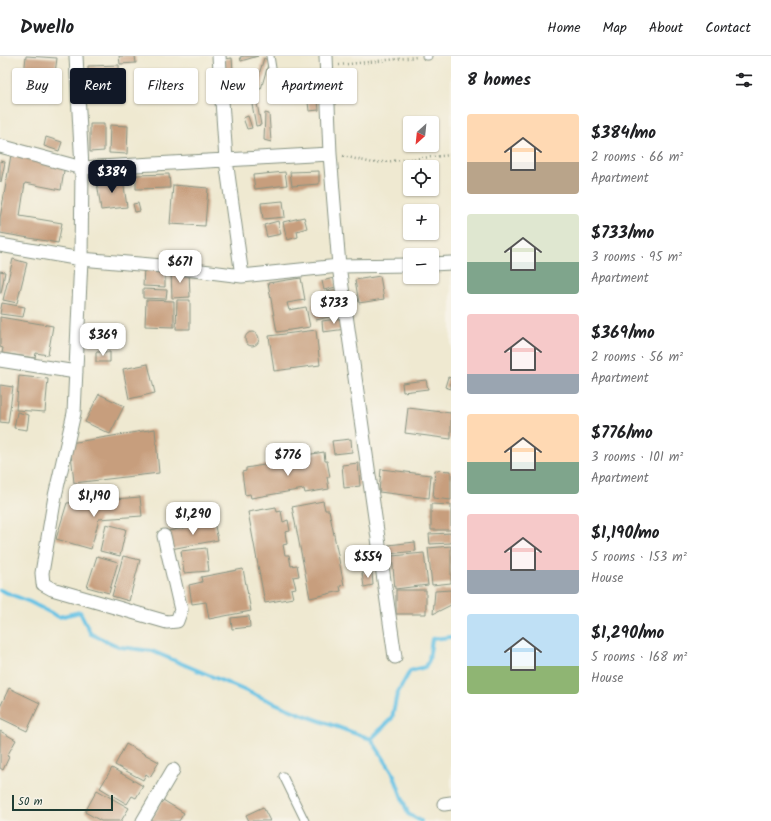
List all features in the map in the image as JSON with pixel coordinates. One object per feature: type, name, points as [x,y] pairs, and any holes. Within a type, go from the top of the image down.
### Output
[{"type":"street","points":[[76,56],[82,168],[81,259],[74,412],[54,496],[42,573],[43,584],[52,589],[167,622],[177,621],[181,610],[164,536]]},
{"type":"street","points":[[219,56],[226,160],[242,276]]},
{"type":"street","points":[[326,61],[330,154],[339,266],[395,657]]},
{"type":"street","points":[[0,146],[82,168],[330,154]]},
{"type":"street","points":[[0,245],[81,259],[162,266],[242,276],[339,266],[403,264]]},
{"type":"street","points":[[439,264],[451,264]]},
{"type":"street","points":[[0,360],[76,372]]},
{"type":"street","points":[[143,821],[173,770]]},
{"type":"lane","points":[[270,56],[272,68]]},
{"type":"lane","points":[[283,776],[305,821]]},
{"type":"path","points":[[326,61],[427,56]]},
{"type":"path","points":[[330,154],[373,163],[451,155]]},
{"type":"building","points":[[26,56],[57,58],[56,68],[25,68]]},
{"type":"building","points":[[119,56],[135,56],[136,63],[120,64]]},
{"type":"building","points":[[258,56],[241,61],[240,57]]},
{"type":"building","points":[[232,58],[233,68],[225,68],[224,59]]},
{"type":"building","points":[[264,58],[269,61],[261,89],[259,89],[259,75]]},
{"type":"building","points":[[119,65],[119,68],[88,68],[88,66]]},
{"type":"building","points":[[252,104],[257,104],[261,125],[256,126]]},
{"type":"building","points":[[308,104],[318,104],[319,110],[309,111]]},
{"type":"building","points":[[265,113],[269,114],[271,142],[264,140]]},
{"type":"building","points":[[248,116],[252,128],[247,129],[243,118]]},
{"type":"building","points":[[90,124],[104,124],[104,151],[90,152]]},
{"type":"building","points":[[110,125],[128,126],[127,154],[109,153]]},
{"type":"building","points":[[46,137],[62,142],[59,151],[44,146]]},
{"type":"building","points":[[11,155],[65,164],[61,190],[25,183],[20,216],[62,223],[58,243],[0,233],[0,218]]},
{"type":"building","points":[[0,161],[5,162],[1,182],[0,181]]},
{"type":"building","points":[[319,171],[319,184],[292,186],[290,172]]},
{"type":"building","points":[[285,172],[287,185],[255,189],[253,175]]},
{"type":"building","points":[[169,174],[170,188],[136,189],[136,175]]},
{"type":"building","points":[[123,179],[127,207],[101,210],[97,182]]},
{"type":"building","points":[[173,185],[208,188],[205,226],[170,224]]},
{"type":"building","points":[[283,201],[285,217],[263,219],[261,203]]},
{"type":"building","points":[[138,203],[140,211],[135,212],[133,204]]},
{"type":"building","points":[[304,217],[307,228],[297,231],[298,237],[287,240],[283,222]]},
{"type":"building","points":[[278,221],[281,234],[267,237],[264,225]]},
{"type":"building","points":[[13,259],[27,263],[17,303],[3,300]]},
{"type":"building","points":[[144,267],[165,268],[165,287],[143,286]]},
{"type":"building","points":[[0,271],[5,272],[1,293],[0,293]]},
{"type":"building","points":[[171,271],[189,271],[190,297],[172,298]]},
{"type":"building","points":[[380,276],[384,299],[359,303],[355,280]]},
{"type":"building","points":[[301,278],[305,300],[287,303],[289,310],[306,307],[310,327],[277,332],[268,283]]},
{"type":"building","points":[[334,278],[336,287],[324,290],[322,281]]},
{"type":"building","points":[[143,289],[167,290],[166,299],[143,298]]},
{"type":"building","points":[[337,289],[339,296],[330,298],[328,291]]},
{"type":"building","points":[[339,299],[342,314],[316,320],[312,305]]},
{"type":"building","points":[[146,300],[174,301],[174,327],[145,326]]},
{"type":"building","points":[[177,300],[190,300],[190,329],[176,329]]},
{"type":"building","points":[[2,303],[25,307],[23,317],[0,314]]},
{"type":"building","points":[[0,317],[53,326],[48,355],[36,353],[35,358],[2,353],[3,348],[0,347]]},
{"type":"building","points":[[344,318],[346,329],[323,332],[322,321]]},
{"type":"building","points":[[316,330],[320,365],[274,371],[269,336]]},
{"type":"building","points":[[252,332],[257,334],[259,339],[257,344],[252,346],[247,344],[245,339],[247,334]]},
{"type":"building","points":[[96,352],[110,352],[110,362],[96,362]]},
{"type":"building","points":[[148,364],[155,393],[129,399],[123,369]]},
{"type":"building","points":[[19,376],[48,379],[45,412],[16,410]]},
{"type":"building","points":[[448,377],[451,378],[451,389],[445,387]]},
{"type":"building","points":[[426,380],[428,389],[403,392],[402,383]]},
{"type":"building","points":[[0,385],[13,387],[8,423],[0,422]]},
{"type":"building","points":[[99,394],[124,406],[110,434],[85,422]]},
{"type":"building","points":[[408,408],[451,413],[451,439],[405,433]]},
{"type":"building","points":[[17,412],[29,415],[27,430],[14,428]]},
{"type":"building","points":[[155,429],[159,473],[74,483],[70,443]]},
{"type":"building","points":[[351,439],[352,452],[334,454],[332,441]]},
{"type":"building","points":[[324,452],[330,477],[327,477],[329,489],[305,493],[304,489],[251,498],[250,494],[245,495],[242,472],[246,471],[246,468],[300,459],[300,456]]},
{"type":"building","points":[[358,463],[360,486],[344,488],[342,465]]},
{"type":"building","points":[[381,469],[431,475],[429,498],[379,492]]},
{"type":"building","points":[[435,470],[451,471],[451,500],[433,498]]},
{"type":"building","points":[[140,497],[142,516],[99,519],[91,549],[56,539],[67,503]]},
{"type":"building","points":[[323,501],[325,510],[329,510],[344,585],[340,586],[341,591],[310,598],[292,507]]},
{"type":"building","points":[[431,504],[451,505],[451,530],[431,530]]},
{"type":"building","points":[[276,507],[277,512],[281,511],[283,522],[288,520],[290,531],[285,532],[287,544],[283,545],[285,555],[289,555],[291,566],[297,565],[299,576],[293,577],[296,588],[291,589],[293,598],[265,603],[248,512]]},
{"type":"building","points":[[214,522],[218,540],[171,549],[168,531]]},
{"type":"building","points":[[106,524],[126,529],[120,556],[100,551]]},
{"type":"building","points":[[451,533],[451,543],[430,544],[429,534]]},
{"type":"building","points":[[415,542],[416,551],[389,554],[388,545]]},
{"type":"building","points":[[451,546],[451,583],[432,585],[428,548]]},
{"type":"building","points":[[206,548],[209,571],[184,573],[181,551]]},
{"type":"building","points":[[424,553],[428,585],[395,589],[392,556]]},
{"type":"building","points":[[97,556],[118,562],[109,593],[87,587]]},
{"type":"building","points":[[123,556],[140,560],[129,601],[112,596]]},
{"type":"building","points":[[243,569],[251,611],[209,619],[206,602],[192,604],[189,585],[202,582],[201,577]]},
{"type":"building","points":[[372,572],[373,585],[364,587],[362,573]]},
{"type":"building","points":[[396,590],[426,590],[426,614],[396,614]]},
{"type":"building","points":[[451,590],[451,605],[433,614],[435,591]]},
{"type":"building","points":[[249,616],[250,627],[232,629],[231,618]]},
{"type":"building","points":[[9,688],[40,703],[27,731],[0,718],[0,707]]},
{"type":"building","points":[[0,731],[16,740],[7,756],[9,757],[3,770],[0,768]]},
{"type":"building","points":[[126,744],[159,762],[150,777],[146,774],[143,780],[115,765]]},
{"type":"building","points":[[112,768],[143,786],[136,798],[132,796],[127,804],[100,788]]},
{"type":"building","points":[[97,790],[129,808],[121,821],[101,821],[85,812]]},
{"type":"building","points":[[163,800],[184,813],[179,821],[151,821]]},
{"type":"building","points":[[263,807],[270,821],[249,821],[246,815]]},
{"type":"waterway","points":[[0,590],[30,602],[59,617],[80,612],[91,634],[120,647],[152,651],[298,713],[371,739],[393,773],[408,814],[421,821]]},
{"type":"waterway","points":[[371,739],[392,718],[397,694],[410,671],[425,667],[429,660],[432,639],[451,637]]}]
